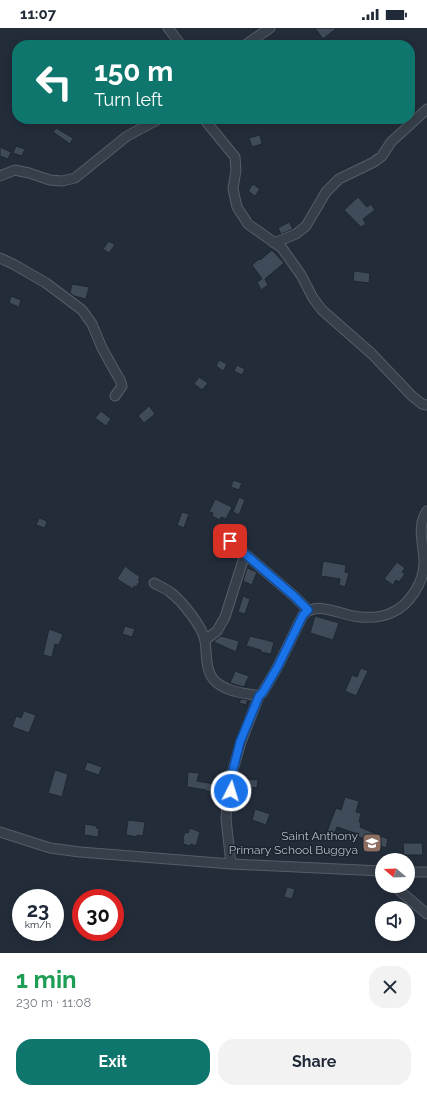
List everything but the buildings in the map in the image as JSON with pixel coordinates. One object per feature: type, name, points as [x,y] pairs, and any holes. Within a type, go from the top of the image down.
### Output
[{"type":"street","points":[[168,28],[177,40]]},
{"type":"street","points":[[252,40],[270,28]]},
{"type":"street","points":[[415,120],[427,109]]},
{"type":"street","points":[[0,176],[15,170],[50,180],[62,181],[75,178],[96,163],[127,136],[150,124]]},
{"type":"street","points":[[208,124],[235,157],[236,170],[233,189],[237,207],[248,224],[282,248],[301,275],[313,298],[322,310],[372,354],[412,396],[422,404],[427,405]]},
{"type":"street","points":[[274,243],[296,234],[306,226],[326,192],[339,179],[374,162],[382,156],[391,142],[411,124]]},
{"type":"street","points":[[0,258],[46,283],[82,310],[92,324],[102,348],[121,382],[122,386],[115,396]]},
{"type":"street","points":[[231,864],[226,806],[231,791],[233,770],[240,742],[259,696],[263,692],[278,666],[303,615],[308,610],[321,608],[357,617],[374,618],[392,613],[403,605],[415,592],[423,577],[424,562],[421,526],[424,515],[427,511]]},
{"type":"street","points":[[230,541],[294,596],[308,610]]},
{"type":"street","points":[[205,640],[217,631],[225,617],[245,554]]},
{"type":"street","points":[[154,583],[169,591],[180,600],[199,626],[205,640],[206,657],[213,679],[229,690],[259,696]]},
{"type":"street","points":[[0,832],[50,848],[80,852],[231,864],[375,873]]},
{"type":"street","points":[[415,872],[427,872]]},
{"type":"street","points":[[402,893],[427,914]]},
{"type":"place","name":"Saint Anthony Primary School Buggya","points":[[372,843]]},
{"type":"route","points":[[230,541],[294,596],[308,610],[303,615],[278,666],[263,692],[259,696],[248,726],[240,742],[233,770],[231,791]]}]
